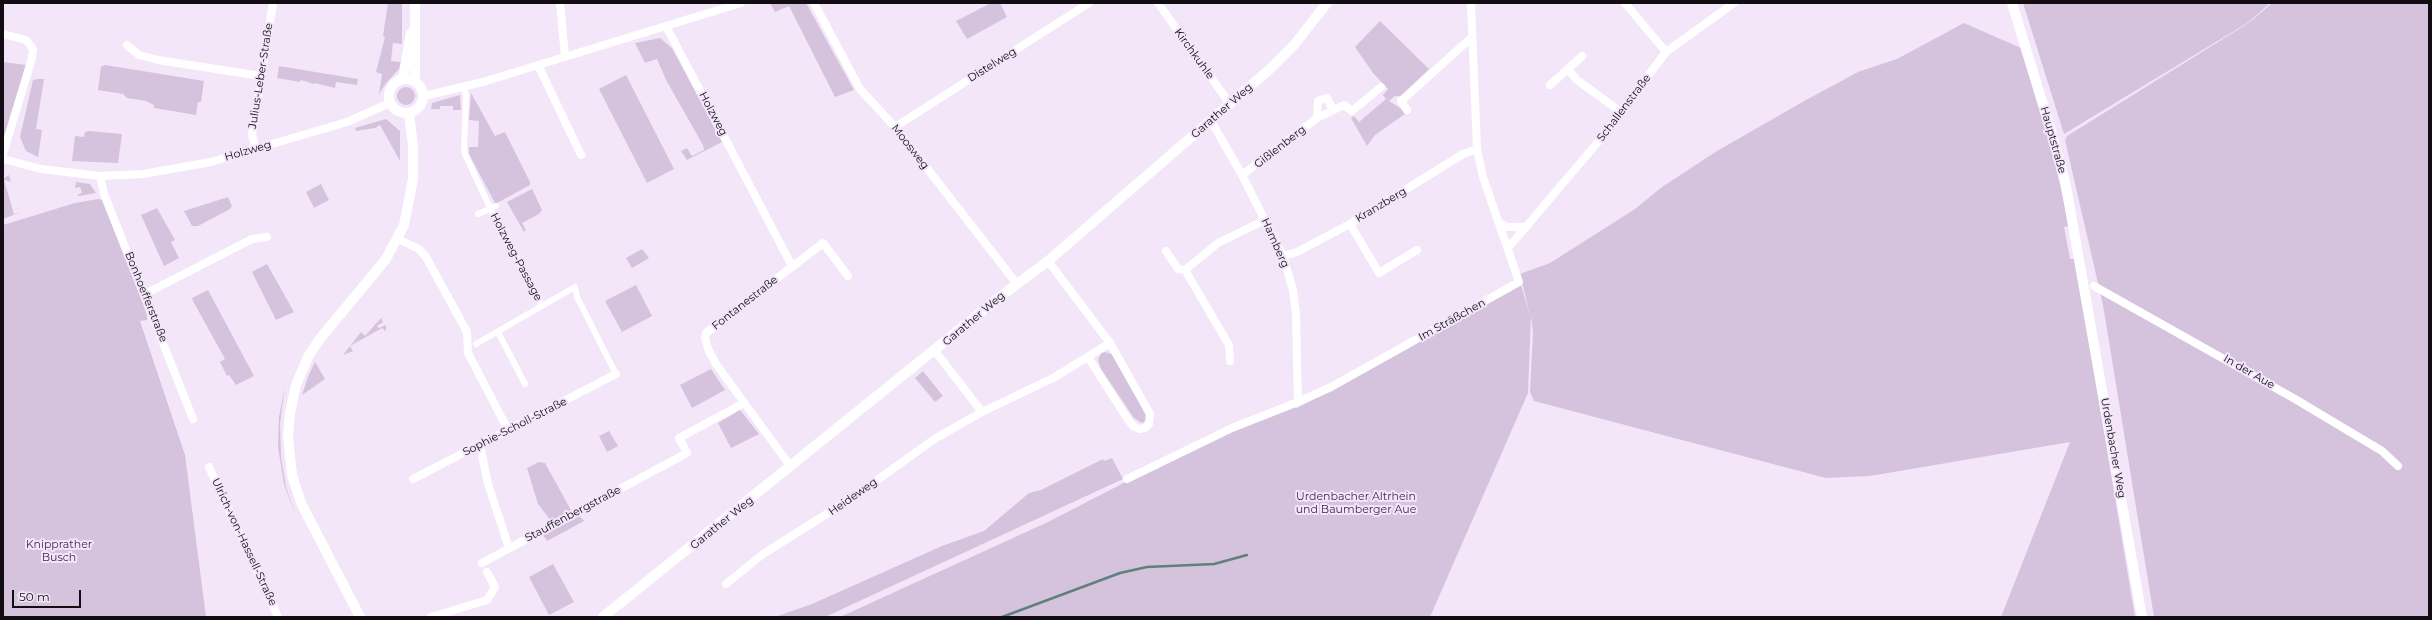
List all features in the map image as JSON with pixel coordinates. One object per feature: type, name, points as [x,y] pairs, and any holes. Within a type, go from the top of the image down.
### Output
[{"type":"street","name":"Julius-Leber-Straße","points":[[256,149],[252,135],[273,3]]},
{"type":"street","points":[[415,3],[415,81]]},
{"type":"street","points":[[560,3],[565,56]]},
{"type":"street","points":[[424,96],[464,88],[741,3]]},
{"type":"street","name":"Moosweg","points":[[814,3],[860,89],[895,127],[1017,284]]},
{"type":"street","name":"Distelweg","points":[[895,127],[1089,3]]},
{"type":"street","name":"Kirchkuhle","points":[[1158,3],[1230,104]]},
{"type":"street","name":"Garather Weg","points":[[603,617],[1017,284],[1048,261],[1211,121],[1289,50],[1327,3]]},
{"type":"street","name":"Im Sträßchen","points":[[1127,479],[1232,428],[1298,402],[1331,387],[1519,282],[1483,177],[1477,149],[1470,3]]},
{"type":"street","points":[[1624,3],[1666,52]]},
{"type":"street","name":"Schallenstraße","points":[[1508,248],[1578,167],[1666,52],[1734,3]]},
{"type":"street","name":"Hauptstraße","points":[[2012,3],[2061,162],[2083,279]]},
{"type":"street","points":[[402,79],[415,15]]},
{"type":"street","name":"Holzweg","points":[[666,26],[792,266]]},
{"type":"street","points":[[3,34],[26,40],[33,49],[32,58],[3,154]]},
{"type":"street","points":[[1407,110],[1401,101],[1471,38]]},
{"type":"street","points":[[127,45],[139,54],[158,60],[261,76]]},
{"type":"street","points":[[1550,85],[1582,56]]},
{"type":"street","points":[[538,65],[581,155]]},
{"type":"street","points":[[1568,70],[1577,80],[1621,112]]},
{"type":"street","points":[[402,79],[415,81],[420,86],[424,96],[420,106],[409,113],[398,111],[390,103],[390,90],[394,84],[402,79]]},
{"type":"street","name":"Gißlenberg","points":[[1242,176],[1317,118],[1344,105],[1352,111],[1381,87]]},
{"type":"street","name":"Holzweg-Passage","points":[[464,88],[466,96],[464,152],[542,306]]},
{"type":"street","name":"Gißlenberg","points":[[1317,118],[1318,101],[1327,98],[1333,110]]},
{"type":"street","name":"Holzweg","points":[[3,159],[34,167],[100,176],[146,174],[211,162],[256,149],[347,122],[390,103]]},
{"type":"street","points":[[360,617],[301,502],[292,476],[288,436],[290,413],[302,371],[319,340],[386,259],[398,239],[408,213],[413,179],[413,146],[409,113]]},
{"type":"street","name":"Hamberg","points":[[1211,121],[1242,176],[1283,256],[1293,290],[1296,314],[1298,402]]},
{"type":"street","name":"Kranzberg","points":[[1283,256],[1297,252],[1350,224],[1464,154],[1477,149]]},
{"type":"street","name":"Bonhoefferstraße","points":[[100,176],[104,194],[145,294],[193,419]]},
{"type":"street","name":"Holzweg-Passage","points":[[478,214],[493,207]]},
{"type":"street","points":[[1166,251],[1178,269],[1185,270],[1218,243],[1265,220]]},
{"type":"street","points":[[1500,223],[1507,227],[1526,227]]},
{"type":"street","points":[[1350,224],[1379,273],[1417,250]]},
{"type":"street","points":[[145,294],[201,263],[252,239],[268,237]]},
{"type":"street","points":[[398,239],[418,249],[426,257],[467,332],[468,353],[508,430]]},
{"type":"street","name":"Fontanestraße","points":[[791,467],[716,364],[708,349],[705,338],[706,333],[823,243],[848,276]]},
{"type":"street","points":[[1048,261],[1110,343],[1150,414],[1149,424],[1145,428],[1139,429],[1133,426],[1088,357]]},
{"type":"street","points":[[1185,270],[1229,344],[1230,361]]},
{"type":"street","name":"Urdenbacher Weg","points":[[2083,279],[2142,617]]},
{"type":"street","name":"In der Aue","points":[[2094,286],[2309,407],[2382,451],[2398,466]]},
{"type":"street","points":[[476,344],[575,287],[577,297],[616,374]]},
{"type":"street","points":[[498,332],[526,384]]},
{"type":"street","name":"Heideweg","points":[[726,584],[778,544],[852,498],[936,438],[982,412],[1022,395],[1110,343]]},
{"type":"street","points":[[935,351],[982,412]]},
{"type":"street","name":"Sophie-Scholl-Straße","points":[[413,479],[616,374]]},
{"type":"street","name":"Stauffenbergstraße","points":[[482,563],[687,453],[679,438],[744,403]]},
{"type":"street","points":[[480,445],[488,484],[509,548]]},
{"type":"street","name":"Ulrich-von-Hassell-Straße","points":[[209,467],[278,617]]},
{"type":"street","points":[[431,617],[487,600],[495,587],[487,572]]},
{"type":"green space","points":[[388,3],[402,4],[402,44],[393,43],[391,61],[401,62],[399,69],[386,83],[379,94],[382,74],[376,72],[385,37],[383,36]]},
{"type":"green space","points":[[770,3],[806,3],[854,90],[835,97],[789,6],[775,12]]},
{"type":"green space","points":[[991,3],[1000,3],[1007,17],[967,39],[956,21]]},
{"type":"green space","points":[[2023,3],[2270,3],[2249,22],[2064,134]]},
{"type":"green space","points":[[2272,3],[2429,3],[2429,617],[2154,617],[2103,305],[2065,140],[2067,136],[2250,22]]},
{"type":"green space","points":[[1380,21],[1429,69],[1401,96],[1395,96],[1389,101],[1400,108],[1405,114],[1375,135],[1367,146],[1351,118],[1354,116],[1359,122],[1386,99],[1383,95],[1388,89],[1373,73],[1355,47]]},
{"type":"green space","name":"Urdenbacher Altrhein und Baumberger Aue","points":[[1964,23],[2021,48],[2052,147],[2069,226],[2064,227],[2070,259],[2075,259],[2135,617],[2001,617],[2070,442],[1870,476],[1826,478],[1534,401],[1530,392],[1533,332],[1531,316],[1528,393],[1430,617],[840,617],[1048,522],[1172,458],[1289,405],[1297,408],[1521,285],[1530,316],[1520,274],[1550,263],[1635,209],[1662,187],[1717,151],[1806,100],[1858,72],[1897,59]]},
{"type":"green space","points":[[660,38],[672,48],[722,142],[687,160],[681,151],[687,148],[692,156],[704,150],[703,145],[666,80],[657,59],[645,63],[635,43]]},
{"type":"green space","points":[[3,62],[27,65],[5,135],[3,135]]},
{"type":"green space","points":[[105,65],[204,81],[201,102],[198,102],[196,115],[154,108],[154,105],[146,101],[127,98],[123,94],[98,90],[101,67]]},
{"type":"green space","points":[[279,66],[358,79],[357,85],[336,82],[335,88],[301,80],[300,82],[277,78]]},
{"type":"green space","points":[[626,75],[674,169],[647,183],[599,89]]},
{"type":"green space","points":[[44,79],[36,129],[42,130],[38,157],[26,151],[20,137],[33,80]]},
{"type":"green space","points":[[406,87],[412,90],[415,96],[412,102],[406,105],[400,102],[397,96],[400,90]]},
{"type":"green space","points":[[471,93],[495,136],[505,132],[530,182],[530,185],[497,203],[495,203],[469,154],[469,147],[478,147],[479,121],[469,120]]},
{"type":"green space","points":[[460,95],[461,110],[453,110],[453,106],[440,106],[440,109],[431,109],[432,103]]},
{"type":"green space","points":[[386,119],[400,131],[400,161],[380,125],[375,128],[356,131],[355,128]]},
{"type":"green space","points":[[89,131],[122,134],[118,163],[72,161],[75,136],[84,137],[85,132]]},
{"type":"green space","points":[[9,175],[11,182],[4,180],[14,214],[21,212],[3,219],[3,179]]},
{"type":"green space","points":[[76,182],[90,184],[96,193],[79,196],[77,195],[82,193],[80,187],[75,188]]},
{"type":"green space","points":[[321,184],[329,200],[314,208],[306,192]]},
{"type":"green space","points":[[532,189],[542,210],[539,214],[522,223],[526,230],[524,232],[507,202]]},
{"type":"green space","points":[[228,197],[232,206],[230,209],[198,226],[192,226],[184,211]]},
{"type":"green space","name":"Knipprather Busch","points":[[98,199],[102,200],[141,297],[147,320],[140,321],[185,455],[206,617],[3,617],[3,225],[75,203]]},
{"type":"green space","points":[[157,208],[175,240],[171,242],[179,258],[164,266],[141,215]]},
{"type":"green space","points":[[642,249],[649,258],[632,268],[626,258]]},
{"type":"green space","points":[[267,264],[294,312],[276,320],[252,272]]},
{"type":"green space","points":[[636,285],[652,316],[622,332],[605,301]]},
{"type":"green space","points":[[208,290],[254,376],[236,385],[229,375],[227,376],[220,362],[225,359],[192,298]]},
{"type":"green space","points":[[381,318],[383,322],[377,326],[379,328],[386,325],[386,331],[382,328],[350,346],[361,332],[365,336]]},
{"type":"green space","points":[[350,346],[353,351],[343,355]]},
{"type":"green space","points":[[1105,352],[1114,355],[1146,415],[1145,421],[1142,423],[1134,418],[1101,369],[1098,360],[1101,353]]},
{"type":"green space","points":[[315,362],[325,379],[302,395],[308,377]]},
{"type":"green space","points":[[711,369],[725,390],[692,408],[680,385]]},
{"type":"green space","points":[[923,371],[943,396],[935,402],[915,378]]},
{"type":"green space","points":[[285,386],[280,424],[281,457],[286,487],[297,519],[284,484],[278,447],[279,417]]},
{"type":"green space","points":[[740,410],[759,434],[731,448],[718,423]]},
{"type":"green space","points":[[609,431],[618,446],[607,452],[599,436]]},
{"type":"green space","points":[[1112,458],[1123,479],[825,617],[775,617],[812,604],[942,546],[984,531],[1029,493],[1041,490],[1103,459],[1104,461]]},
{"type":"green space","points":[[539,462],[545,463],[571,510],[551,521],[538,504],[527,468]]},
{"type":"green space","points":[[580,516],[584,521],[547,541],[543,535]]},
{"type":"green space","points":[[553,564],[574,602],[549,615],[529,577]]},
{"type":"waterway","points":[[1002,617],[1120,573],[1147,567],[1214,564],[1247,555]]}]
